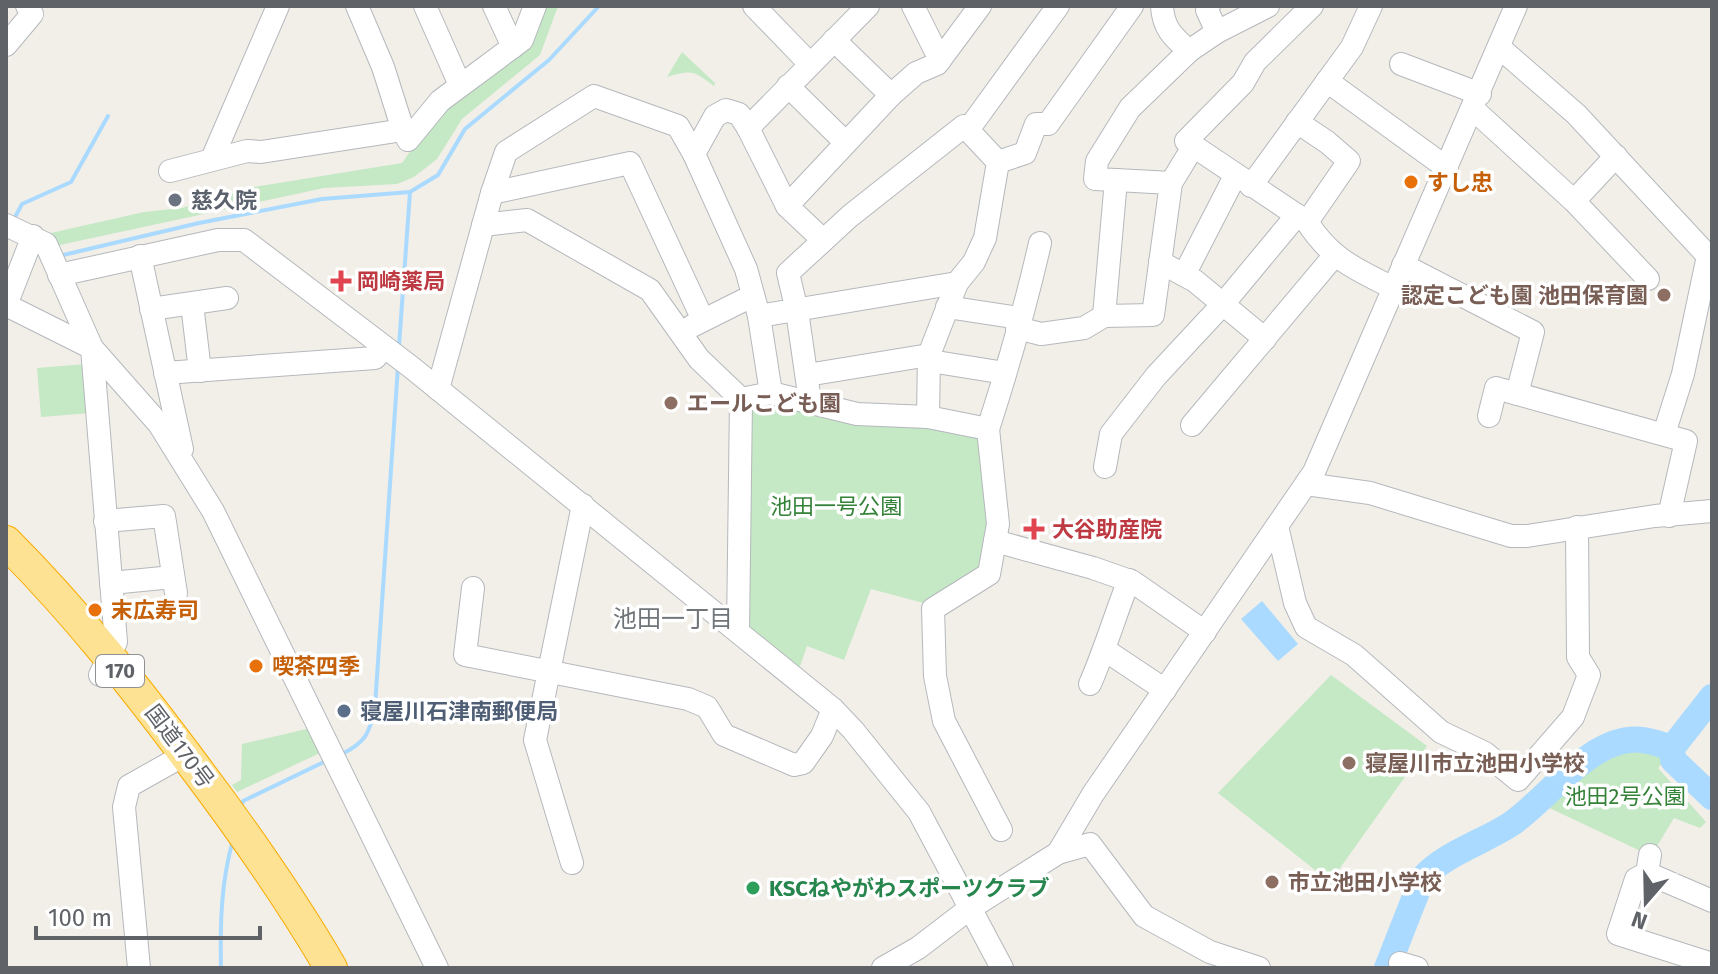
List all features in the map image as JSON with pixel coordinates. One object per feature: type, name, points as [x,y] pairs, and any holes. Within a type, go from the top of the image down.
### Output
[{"type":"highway","name":"国道170号","points":[[6,542],[48,585],[139,719],[177,759],[331,968]]},
{"type":"highway","name":"国道170号","points":[[6,568],[105,666]]},
{"type":"highway","name":"国道170号","points":[[233,834],[309,968]]},
{"type":"street","points":[[212,159],[278,6]]},
{"type":"street","points":[[357,6],[383,67],[408,140],[440,101],[522,40],[535,6]]},
{"type":"street","points":[[425,6],[460,85]]},
{"type":"street","points":[[494,6],[513,47]]},
{"type":"street","points":[[754,6],[810,64]]},
{"type":"street","points":[[913,6],[940,60]]},
{"type":"street","points":[[787,206],[891,95],[916,73],[937,64],[980,6]]},
{"type":"street","points":[[998,162],[968,130],[1058,6]]},
{"type":"street","points":[[998,162],[1025,153],[1036,124],[1048,124],[1132,6]]},
{"type":"street","points":[[1162,6],[1163,22],[1170,34],[1189,51]]},
{"type":"street","points":[[1209,6],[1207,10],[1217,32]]},
{"type":"street","points":[[1171,183],[1095,179],[1097,161],[1130,108],[1189,51],[1217,32],[1268,6]]},
{"type":"street","points":[[1312,6],[1255,62],[1243,83],[1186,141],[1302,219],[1334,256],[1393,288]]},
{"type":"street","points":[[1184,275],[1243,181],[1297,122],[1352,47],[1371,6]]},
{"type":"street","points":[[1058,853],[1093,794],[1314,472],[1516,6]]},
{"type":"street","points":[[6,45],[33,8]]},
{"type":"street","points":[[748,128],[862,8]]},
{"type":"street","points":[[834,40],[891,95]]},
{"type":"street","points":[[1500,48],[1576,114],[1710,257],[1683,374],[1664,434]]},
{"type":"street","points":[[1401,64],[1476,101],[1648,279]]},
{"type":"street","points":[[1327,81],[1447,168]]},
{"type":"street","points":[[788,86],[845,142]]},
{"type":"street","points":[[438,389],[506,152],[594,96],[678,126],[736,246],[755,306],[771,393]]},
{"type":"street","points":[[694,154],[715,116],[726,110],[739,114],[787,206],[823,240]]},
{"type":"street","points":[[1105,467],[1111,434],[1156,376],[1302,219],[1349,161],[1297,122]]},
{"type":"street","points":[[810,401],[797,311],[788,273],[823,240],[964,126]]},
{"type":"street","points":[[170,171],[247,151],[261,152],[403,130]]},
{"type":"street","points":[[947,307],[1018,323],[1041,334],[1084,328],[1104,316],[1153,315],[1171,183],[1193,147]]},
{"type":"street","points":[[1574,201],[1616,156]]},
{"type":"street","points":[[928,417],[929,358],[957,283],[974,262],[985,238],[998,162]]},
{"type":"street","points":[[492,193],[630,163],[703,320]]},
{"type":"street","points":[[1104,316],[1116,180]]},
{"type":"street","points":[[483,225],[527,220],[650,290],[699,359],[741,399],[738,631]]},
{"type":"street","points":[[6,225],[42,253],[92,348],[159,424],[213,511],[437,968]]},
{"type":"street","points":[[42,253],[140,256],[218,240],[244,240],[411,367],[833,709],[919,812],[1002,968]]},
{"type":"street","points":[[1001,830],[944,721],[935,676],[933,609],[989,574],[998,524],[988,429],[1028,298],[1040,243]]},
{"type":"street","points":[[42,253],[7,302],[92,348]]},
{"type":"street","points":[[140,256],[184,462]]},
{"type":"street","points":[[1192,425],[1334,256]]},
{"type":"street","points":[[1160,262],[1224,303],[1265,339]]},
{"type":"street","points":[[1403,265],[1533,332],[1517,394]]},
{"type":"street","points":[[680,332],[703,320],[755,306],[797,311],[957,283]]},
{"type":"street","points":[[151,309],[227,298]]},
{"type":"street","points":[[192,304],[200,371]]},
{"type":"street","points":[[92,348],[116,642],[105,666]]},
{"type":"street","points":[[165,373],[375,358],[386,350]]},
{"type":"street","points":[[807,375],[929,358],[1005,373]]},
{"type":"street","points":[[1489,416],[1496,388],[1686,441],[1669,516]]},
{"type":"street","points":[[741,399],[771,393],[857,414],[928,417],[988,429]]},
{"type":"street","points":[[1306,484],[1370,493],[1511,536],[1712,511]]},
{"type":"street","points":[[572,863],[535,740],[583,505]]},
{"type":"street","points":[[105,521],[164,516],[174,585],[111,583]]},
{"type":"street","points":[[1277,526],[1295,603],[1306,627],[1354,655],[1441,732],[1485,753],[1518,780],[1573,717],[1589,675],[1578,657],[1577,527]]},
{"type":"street","points":[[995,541],[1129,580],[1205,632]]},
{"type":"street","points":[[1090,684],[1129,580]]},
{"type":"street","points":[[473,588],[465,655],[688,699],[707,707],[724,735],[794,765],[803,763],[822,736],[833,709]]},
{"type":"street","points":[[1105,650],[1165,690]]},
{"type":"street","points":[[139,968],[124,807],[129,786],[177,759]]},
{"type":"street","points":[[883,968],[918,948],[969,909],[1058,853],[1090,844],[1144,916],[1210,952],[1253,966]]},
{"type":"street","points":[[1712,901],[1648,864],[1636,879],[1618,934],[1712,964]]},
{"type":"green space","points":[[539,6],[558,6],[540,55],[462,119],[437,159],[414,177],[397,184],[324,188],[55,246],[51,233],[144,212],[182,208],[248,188],[402,163],[438,111]]},
{"type":"green space","points":[[682,52],[715,83],[714,86],[692,73],[667,77]]},
{"type":"green space","points":[[86,364],[90,413],[41,417],[37,368]]},
{"type":"green space","name":"池田一号公園","points":[[766,403],[971,431],[985,445],[990,554],[983,573],[931,605],[871,589],[844,660],[807,646],[799,669],[743,627],[749,412]]},
{"type":"green space","points":[[1331,675],[1427,746],[1330,882],[1218,793]]},
{"type":"green space","points":[[311,728],[322,752],[237,792],[232,785],[241,780],[242,744]]},
{"type":"green space","name":"池田2号公園","points":[[1638,743],[1668,757],[1658,768],[1706,822],[1700,828],[1674,818],[1651,856],[1541,804],[1591,759]]},
{"type":"water","points":[[1262,601],[1298,644],[1278,661],[1241,619]]},
{"type":"waterway","points":[[59,256],[199,223],[322,199],[410,192],[438,175],[465,129],[549,60],[599,6]]},
{"type":"waterway","points":[[14,219],[22,204],[71,182],[108,116]]},
{"type":"waterway","points":[[399,346],[410,192]]},
{"type":"waterway","points":[[342,754],[366,736],[375,706],[398,366]]},
{"type":"waterway","points":[[1387,968],[1422,879],[1431,870],[1511,824],[1588,757],[1606,747],[1624,741],[1642,740],[1672,748],[1712,697]]},
{"type":"waterway","points":[[1672,748],[1673,760],[1712,797]]},
{"type":"waterway","points":[[241,808],[243,801],[326,761]]},
{"type":"waterway","points":[[221,968],[222,903],[233,840]]},
{"type":"place","name":"すし忠","points":[[1411,182]]},
{"type":"place","name":"慈久院","points":[[175,200]]},
{"type":"place","name":"岡崎薬局","points":[[341,281]]},
{"type":"place","name":"認定こども園 池田保育園","points":[[1664,295]]},
{"type":"place","name":"エールこども園","points":[[671,403]]},
{"type":"place","name":"大谷助産院","points":[[1034,529]]},
{"type":"place","name":"末広寿司","points":[[95,610]]},
{"type":"place","name":"喫茶四季","points":[[256,666]]},
{"type":"place","name":"寝屋川石津南郵便局","points":[[344,711]]},
{"type":"place","name":"寝屋川市立池田小学校","points":[[1349,763]]},
{"type":"place","name":"市立池田小学校","points":[[1272,882]]},
{"type":"place","name":"KSCねやがわスポーツクラブ","points":[[753,888]]},
{"type":"district","name":"池田一丁目","points":[[673,619]]}]
